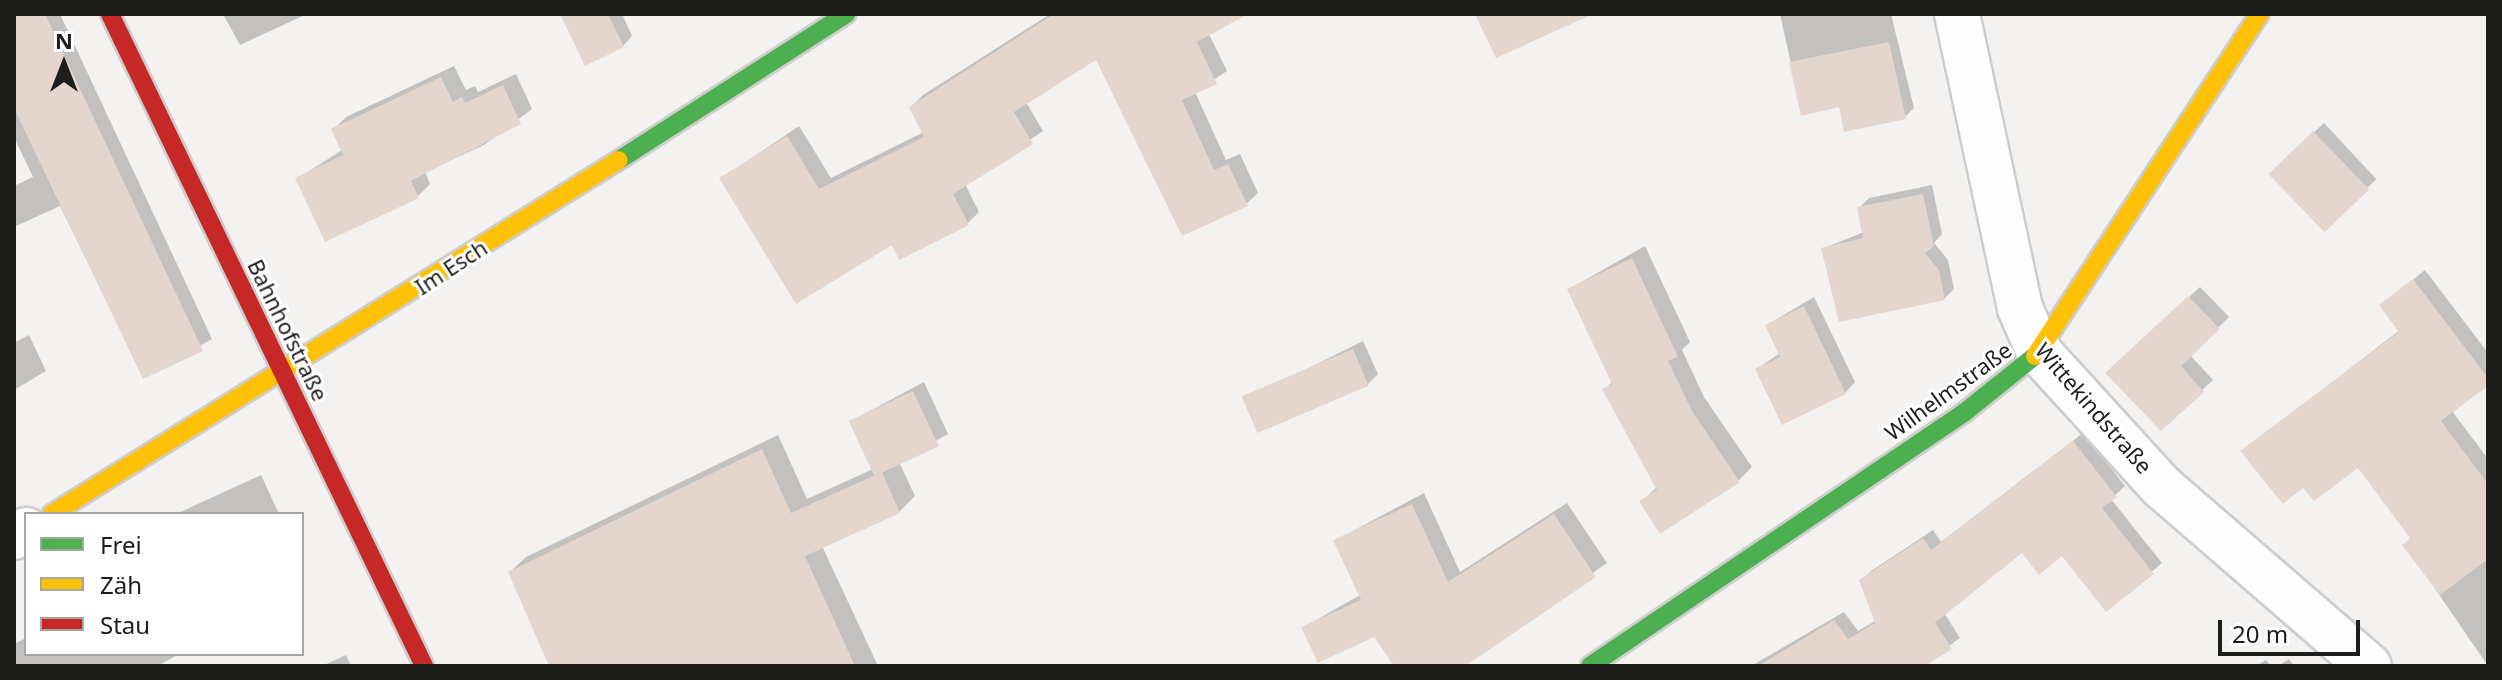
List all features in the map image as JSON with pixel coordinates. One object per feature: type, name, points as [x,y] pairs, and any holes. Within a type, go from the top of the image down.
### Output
[{"type":"street","name":"Bahnhofstraße","points":[[110,14],[424,666]]},
{"type":"street","name":"Im Esch","points":[[55,512],[283,375],[846,14]]},
{"type":"street","name":"Wittekindstraße","points":[[1957,14],[2020,308],[2039,352],[2161,486],[2369,666]]},
{"type":"street","name":"Wilhelmstraße","points":[[1590,666],[1965,412],[2039,352],[2260,14]]},
{"type":"building","points":[[14,14],[45,14],[203,351],[143,379],[14,108]]},
{"type":"building","points":[[560,14],[608,14],[624,47],[585,66]]},
{"type":"building","points":[[1054,14],[1248,14],[1197,42],[1217,84],[1182,100],[1214,170],[1228,164],[1248,206],[1182,236],[1096,60],[1014,112],[1033,144],[953,194],[969,225],[899,260],[892,245],[796,304],[719,178],[787,136],[819,189],[924,137],[909,107]]},
{"type":"building","points":[[1475,14],[1593,14],[1496,58]]},
{"type":"building","points":[[1889,42],[1906,119],[1844,132],[1839,107],[1801,116],[1789,62]]},
{"type":"building","points":[[441,77],[453,102],[462,97],[465,103],[503,85],[521,124],[411,181],[419,198],[325,242],[295,178],[343,155],[331,129]]},
{"type":"building","points":[[2313,131],[2369,189],[2325,232],[2268,174]]},
{"type":"building","points":[[1923,194],[1934,246],[1925,253],[1939,270],[1945,300],[1839,322],[1821,248],[1863,238],[1857,207]]},
{"type":"building","points":[[1632,258],[1678,357],[1668,361],[1692,411],[1740,482],[1660,534],[1639,501],[1657,490],[1602,389],[1612,384],[1567,289]]},
{"type":"building","points":[[2413,279],[2488,378],[2488,386],[2441,421],[2488,484],[2488,559],[2440,595],[2402,545],[2410,538],[2358,468],[2314,501],[2303,488],[2283,504],[2240,451],[2399,332],[2379,305]]},
{"type":"building","points":[[2188,296],[2220,329],[2181,366],[2204,392],[2161,431],[2105,373]]},
{"type":"building","points":[[1804,306],[1846,394],[1782,425],[1755,369],[1780,357],[1765,325]]},
{"type":"building","points":[[1353,349],[1369,386],[1257,433],[1242,396]]},
{"type":"building","points":[[913,391],[939,446],[874,476],[849,421]]},
{"type":"building","points":[[2073,441],[2117,497],[2102,508],[2154,574],[2106,612],[2062,556],[2039,575],[2022,553],[1935,623],[1952,649],[1925,666],[1758,666],[1834,620],[1848,639],[1875,623],[1859,580],[1923,538],[1931,550]]},
{"type":"building","points":[[762,449],[791,513],[882,472],[900,513],[805,556],[855,666],[549,666],[508,572]]},
{"type":"building","points":[[1412,504],[1448,582],[1554,514],[1596,577],[1465,666],[1394,666],[1374,637],[1318,663],[1301,627],[1361,600],[1333,540]]},
{"type":"traffic: fast","points":[[619,160],[846,14]]},
{"type":"traffic: fast","points":[[1590,666],[1965,412],[2035,356]]},
{"type":"traffic: slow","points":[[2035,356],[2260,14]]},
{"type":"traffic: slow","points":[[55,512],[619,160]]},
{"type":"traffic: jam","points":[[110,14],[424,666]]}]
